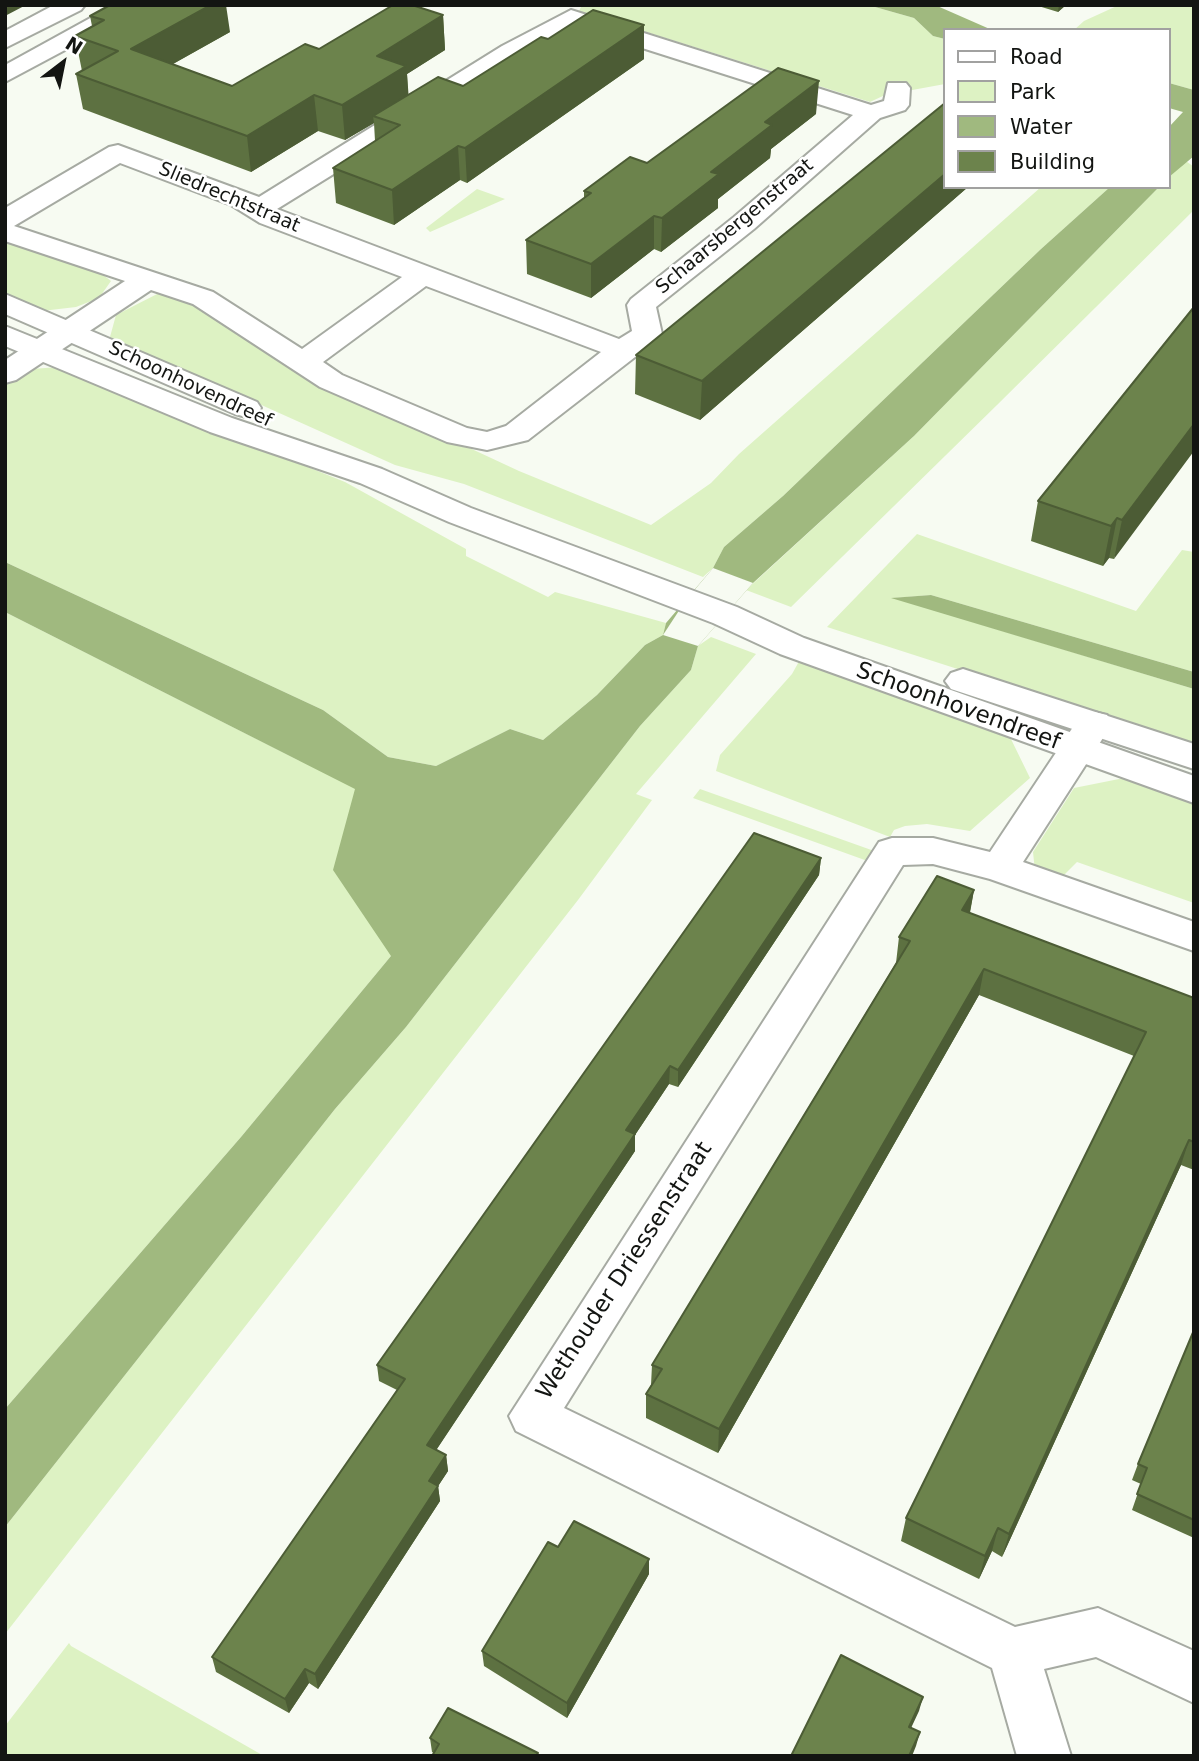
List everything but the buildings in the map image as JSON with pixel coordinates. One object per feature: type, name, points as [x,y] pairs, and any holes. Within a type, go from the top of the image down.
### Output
[{"type":"street","points":[[8,71],[131,5]]},
{"type":"street","points":[[5,41],[69,8],[102,22]]},
{"type":"street","points":[[260,208],[511,51],[571,18],[871,113]]},
{"type":"street","name":"Schaarsbergenstraat","points":[[5,232],[202,298],[331,381],[458,435],[487,441],[517,433],[622,350],[647,334],[642,304],[744,223],[871,113],[896,105],[897,88]]},
{"type":"street","name":"Sliedrechtstraat","points":[[5,220],[118,153],[260,208],[270,217],[622,350]]},
{"type":"street","points":[[304,362],[424,275]]},
{"type":"street","points":[[5,374],[148,279]]},
{"type":"street","name":"Schoonhovendreef","points":[[5,303],[247,408],[371,476]]},
{"type":"street","name":"Schoonhovendreef","points":[[5,335],[221,425],[371,476],[460,515],[725,615],[792,646],[1086,737],[1194,757]]},
{"type":"street","points":[[1086,737],[999,868],[1194,937]]},
{"type":"street","name":"Schoonhovendreef","points":[[1086,737],[1194,790]]},
{"type":"street","name":"Wethouder Driessenstraat","points":[[999,868],[933,851],[892,852],[533,1416],[1013,1652]]},
{"type":"street","points":[[1044,1756],[1013,1652],[1098,1632],[1194,1678]]},
{"type":"green space","points":[[582,5],[868,5],[914,18],[933,36],[944,39],[944,84],[885,95],[870,102],[579,11]]},
{"type":"green space","points":[[1119,5],[1194,5],[1194,90],[1171,84],[1171,28],[1076,28],[1084,21]]},
{"type":"green space","points":[[1186,161],[1194,167],[1194,210],[791,607],[746,590],[914,436],[1157,189],[1171,189],[1171,175]]},
{"type":"green space","points":[[477,189],[505,199],[430,232],[426,228]]},
{"type":"green space","points":[[1039,189],[1108,189],[1041,249],[783,496],[724,547],[713,568],[703,577],[464,484],[395,465],[110,337],[116,315],[161,292],[195,306],[418,424],[519,471],[651,525],[711,483],[739,454]]},
{"type":"green space","points":[[5,240],[94,268],[111,281],[99,298],[76,307],[42,311],[5,296]]},
{"type":"green space","points":[[60,367],[345,482],[466,549],[466,556],[548,597],[555,592],[666,623],[663,635],[645,645],[597,695],[543,740],[510,729],[436,766],[388,757],[323,710],[5,562],[5,379],[16,370]]},
{"type":"green space","points":[[917,534],[1136,611],[1182,550],[1194,552],[1194,672],[931,595],[894,598],[1194,689],[1194,745],[827,627]]},
{"type":"green space","points":[[5,612],[300,761],[296,754],[389,807],[391,956],[241,1137],[5,1409]]},
{"type":"green space","points":[[711,637],[756,654],[636,794],[652,800],[578,900],[5,1634],[5,1527],[335,1109],[406,1027],[640,726],[691,670],[698,646]]},
{"type":"green space","points":[[802,656],[1009,735],[1030,778],[970,831],[927,824],[905,826],[894,830],[890,837],[716,771],[720,755],[792,674]]},
{"type":"green space","points":[[1129,777],[1194,799],[1194,903],[1077,862],[1060,879],[1035,871],[1033,852],[1074,788]]},
{"type":"green space","points":[[700,789],[877,852],[873,863],[693,798]]},
{"type":"green space","points":[[69,1643],[264,1756],[5,1756],[5,1726]]},
{"type":"water","points":[[868,5],[935,5],[987,28],[944,28],[944,39],[933,36],[914,18]]},
{"type":"water","points":[[1171,84],[1194,90],[1194,156],[1171,175],[1171,125],[1183,112],[1171,109]]},
{"type":"water","points":[[1108,189],[1157,189],[914,436],[753,583],[698,646],[691,670],[640,726],[406,1027],[335,1109],[5,1527],[5,1409],[241,1137],[391,956],[333,870],[355,789],[5,612],[5,562],[323,710],[388,757],[436,766],[510,729],[543,740],[597,695],[645,645],[663,635],[666,623],[713,568],[724,547],[783,496],[1041,249]]},
{"type":"water","points":[[931,595],[1194,672],[1194,689],[891,598]]},
{"type":"pier","points":[[713,568],[753,583],[698,646],[663,635],[686,600]]}]
